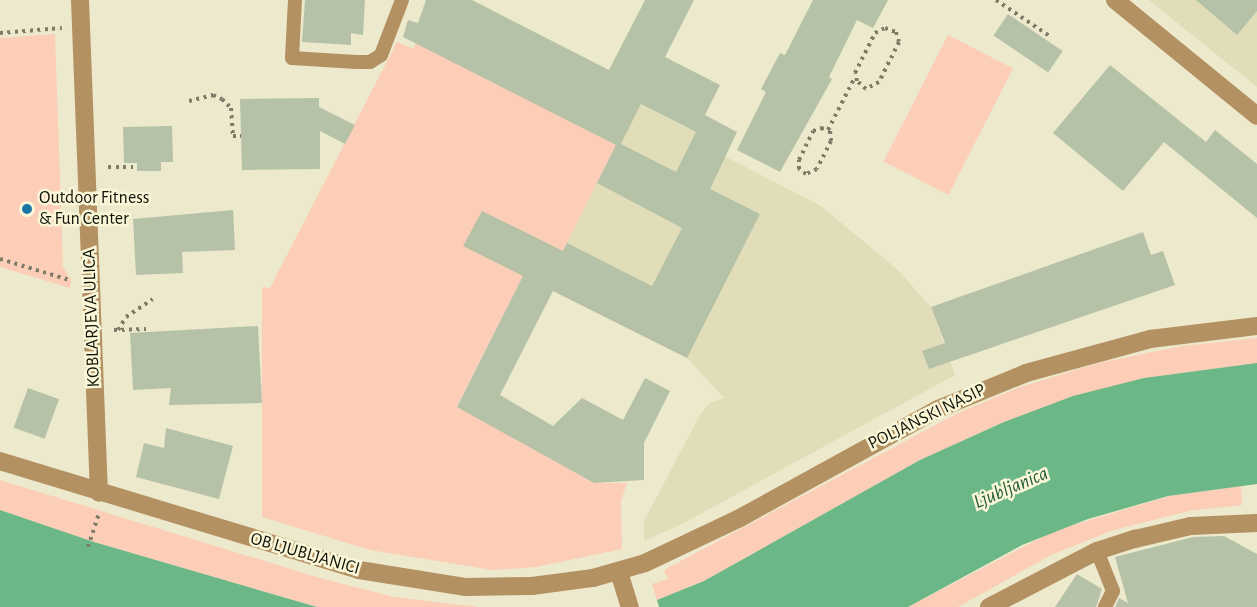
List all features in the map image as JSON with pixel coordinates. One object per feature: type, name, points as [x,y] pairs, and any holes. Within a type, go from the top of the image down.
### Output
[{"type":"street","name":"KOBLARJEVA ULICA","points":[[80,0],[92,331],[102,494]]},
{"type":"street","points":[[1115,0],[1257,116]]},
{"type":"street","name":"POLJANSKI NASIP","points":[[619,572],[691,542],[911,423],[981,390],[1118,345],[1190,332],[1257,326]]},
{"type":"street","name":"OB LJUBLJANICI","points":[[0,461],[102,494],[359,570],[410,580],[501,588],[579,581],[619,572]]},
{"type":"street","points":[[989,607],[1097,551],[1161,531],[1257,523]]},
{"type":"street","points":[[619,572],[630,606]]},
{"type":"lane","points":[[296,0],[292,58],[356,63],[370,62],[381,55],[402,0]]},
{"type":"lane","points":[[1097,551],[1113,591],[1105,607]]},
{"type":"path","points":[[996,0],[1051,37]]},
{"type":"path","points":[[0,33],[81,27]]},
{"type":"path","points":[[828,130],[875,33],[885,28],[896,32],[898,45],[876,86],[866,88],[855,77]]},
{"type":"path","points":[[189,101],[213,95],[222,99],[231,108],[233,136],[241,135]]},
{"type":"path","points":[[828,130],[832,138],[817,169],[810,174],[803,172],[799,160],[813,131],[828,130]]},
{"type":"path","points":[[0,259],[91,284]]},
{"type":"path","points":[[118,330],[126,317],[153,299]]},
{"type":"path","points":[[92,331],[146,329]]},
{"type":"path","points":[[87,547],[102,494]]},
{"type":"shaded area","points":[[1149,0],[1257,0],[1257,87]]},
{"type":"shaded area","points":[[55,34],[63,267],[71,280],[70,288],[0,267],[0,38]]},
{"type":"shaded area","points":[[948,35],[1013,68],[949,195],[884,162]]},
{"type":"shaded area","points":[[397,42],[413,49],[416,43],[632,121],[654,79],[650,109],[689,129],[698,111],[705,115],[693,140],[821,206],[898,270],[931,307],[955,375],[682,524],[644,541],[644,521],[701,413],[710,403],[724,398],[687,358],[463,246]]},
{"type":"shaded area","points":[[397,42],[413,49],[416,43],[617,143],[563,251],[482,211],[464,246],[523,276],[457,406],[594,483],[627,483],[621,501],[622,549],[536,567],[492,570],[370,550],[262,517],[262,287],[270,288]]},
{"type":"shaded area","points":[[1257,338],[1257,363],[1144,378],[1004,422],[920,460],[704,581],[657,600],[652,584],[668,579],[664,570],[956,414],[1020,387],[1099,363],[1182,346]]},
{"type":"shaded area","points":[[0,480],[320,578],[394,597],[479,607],[317,607],[94,542],[0,510]]},
{"type":"shaded area","points":[[1241,486],[1242,505],[1189,511],[1114,530],[1051,555],[958,607],[908,607],[1054,531],[1169,496]]},
{"type":"water","name":"Ljubljanica","points":[[1257,363],[1257,484],[1168,496],[1088,519],[1022,545],[908,607],[659,607],[657,600],[704,581],[920,460],[1004,422],[1073,396],[1144,378]]},
{"type":"water","points":[[0,510],[94,542],[317,607],[0,607]]},
{"type":"building","points":[[305,0],[365,0],[363,35],[351,33],[351,45],[302,42]]},
{"type":"building","points":[[426,0],[472,0],[609,70],[645,0],[694,0],[665,57],[720,85],[705,115],[737,132],[710,189],[760,214],[687,358],[553,291],[500,395],[553,426],[582,398],[623,420],[645,378],[670,391],[644,443],[644,480],[594,483],[457,407],[523,276],[463,246],[482,211],[563,251],[567,243],[652,286],[682,228],[597,183],[616,145],[403,37],[408,20],[418,23]],"holes":[[[641,104],[696,132],[676,172],[621,144]]]},
{"type":"building","points":[[813,0],[888,0],[873,28],[857,20],[829,77],[832,79],[780,172],[737,150],[766,92],[761,89],[780,53],[785,55]]},
{"type":"building","points":[[1196,0],[1257,0],[1257,11],[1237,35]]},
{"type":"building","points":[[1008,14],[1063,51],[1048,72],[993,36]]},
{"type":"building","points":[[1110,65],[1206,142],[1215,130],[1257,164],[1257,218],[1164,142],[1123,191],[1053,133]]},
{"type":"building","points":[[319,98],[319,107],[355,125],[345,144],[320,131],[320,169],[242,170],[240,99]]},
{"type":"building","points":[[172,126],[173,162],[161,162],[161,171],[137,171],[137,163],[124,163],[123,127]]},
{"type":"building","points":[[233,210],[235,250],[182,252],[183,273],[136,275],[133,219]]},
{"type":"building","points":[[1143,232],[1151,255],[1163,251],[1175,285],[929,369],[922,351],[945,343],[931,307]]},
{"type":"building","points":[[258,326],[262,403],[169,405],[171,388],[133,390],[130,333]]},
{"type":"building","points":[[28,388],[59,399],[45,439],[14,427]]},
{"type":"building","points":[[166,428],[233,446],[219,499],[136,477],[144,443],[164,448]]},
{"type":"building","points":[[1224,536],[1257,554],[1257,607],[1115,607],[1119,598],[1128,603],[1115,557],[1193,537]]},
{"type":"building","points":[[1077,574],[1102,589],[1096,607],[1055,607]]},
{"type":"place","name":"Outdoor Fitness & Fun Center","points":[[27,209]]}]
